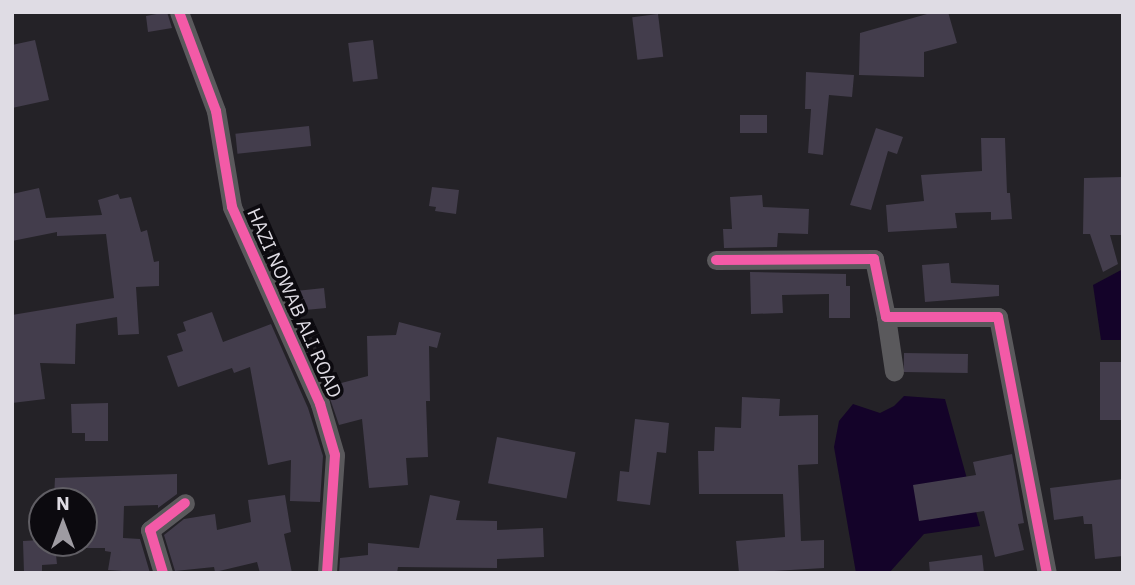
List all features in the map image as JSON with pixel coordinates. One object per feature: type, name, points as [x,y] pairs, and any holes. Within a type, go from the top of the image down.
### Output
[{"type":"street","name":"HAZI NOWAB ALI ROAD","points":[[179,12],[216,111],[232,207],[320,404],[335,456],[327,573]]},
{"type":"street","points":[[716,260],[874,259],[894,371]]},
{"type":"street","points":[[886,317],[999,317],[1047,573]]},
{"type":"street","points":[[163,573],[150,530],[185,503]]},
{"type":"shaded area","points":[[1123,269],[1123,340],[1101,340],[1093,285]]},
{"type":"shaded area","points":[[904,396],[945,399],[980,526],[924,534],[889,573],[856,573],[834,447],[839,421],[853,404],[880,413],[894,406]]},
{"type":"building","points":[[167,12],[172,28],[148,32],[146,16]]},
{"type":"building","points":[[934,12],[948,12],[957,43],[924,52],[924,77],[859,75],[860,33]]},
{"type":"building","points":[[658,14],[663,57],[637,60],[632,17]]},
{"type":"building","points":[[35,40],[49,100],[12,108],[12,45]]},
{"type":"building","points":[[373,40],[378,79],[353,82],[348,43]]},
{"type":"building","points":[[806,72],[854,75],[852,97],[829,95],[823,155],[808,153],[811,109],[805,109]]},
{"type":"building","points":[[740,115],[767,115],[767,133],[740,133]]},
{"type":"building","points":[[309,126],[311,146],[237,154],[235,134]]},
{"type":"building","points":[[876,128],[903,137],[897,154],[888,151],[871,210],[850,205]]},
{"type":"building","points":[[981,138],[1005,138],[1007,193],[1010,193],[1012,219],[991,220],[991,212],[955,213],[957,228],[888,232],[886,205],[924,201],[921,175],[982,171]]},
{"type":"building","points":[[1123,177],[1121,235],[1110,235],[1118,264],[1103,272],[1090,234],[1083,234],[1084,178]]},
{"type":"building","points":[[432,187],[459,190],[456,214],[435,211],[436,207],[429,206]]},
{"type":"building","points":[[39,188],[46,218],[102,215],[98,200],[118,194],[120,199],[131,197],[141,232],[147,230],[154,262],[159,261],[159,286],[136,287],[139,334],[118,335],[117,317],[76,324],[75,364],[40,363],[45,399],[12,403],[12,315],[114,298],[106,234],[57,236],[57,232],[12,241],[12,194]]},
{"type":"building","points":[[762,195],[763,207],[809,209],[808,234],[778,233],[777,247],[724,248],[723,229],[732,229],[730,197]]},
{"type":"building","points":[[949,263],[951,283],[999,285],[999,296],[925,302],[922,265]]},
{"type":"building","points":[[750,272],[846,274],[846,286],[850,286],[850,318],[829,318],[829,294],[782,295],[783,313],[751,314]]},
{"type":"building","points":[[324,288],[326,308],[300,311],[298,291]]},
{"type":"building","points":[[212,312],[223,342],[271,324],[308,408],[323,456],[320,502],[290,501],[291,460],[268,465],[250,367],[234,373],[232,368],[178,387],[167,356],[183,351],[177,334],[186,331],[183,322]]},
{"type":"building","points":[[399,322],[441,333],[437,348],[429,346],[430,401],[426,401],[428,457],[406,458],[408,485],[369,488],[362,419],[339,425],[326,387],[368,376],[367,336],[396,335]]},
{"type":"building","points":[[904,353],[968,354],[968,373],[904,372]]},
{"type":"building","points":[[1100,362],[1123,362],[1123,420],[1100,420]]},
{"type":"building","points":[[742,397],[780,399],[779,416],[818,415],[818,464],[798,465],[801,541],[824,540],[824,568],[739,573],[736,541],[785,537],[783,494],[699,494],[698,451],[714,451],[715,427],[741,428]]},
{"type":"building","points":[[108,403],[108,441],[85,441],[85,433],[72,433],[71,404]]},
{"type":"building","points":[[635,419],[669,423],[666,453],[657,452],[650,505],[617,501],[620,471],[629,472]]},
{"type":"building","points":[[497,437],[576,452],[567,498],[488,483]]},
{"type":"building","points":[[1012,454],[1024,523],[1018,524],[1024,550],[995,557],[984,511],[919,521],[913,485],[976,475],[973,462]]},
{"type":"building","points":[[177,474],[177,494],[158,508],[158,505],[124,506],[123,538],[140,539],[150,573],[108,570],[111,552],[98,548],[98,487],[55,487],[55,478]]},
{"type":"building","points":[[1123,479],[1123,556],[1095,559],[1092,524],[1084,524],[1083,516],[1054,520],[1050,488]]},
{"type":"building","points":[[285,495],[291,532],[284,534],[292,573],[260,573],[257,562],[215,572],[214,567],[175,571],[164,535],[184,519],[215,514],[217,530],[251,522],[248,500]]},
{"type":"building","points":[[430,495],[460,501],[456,520],[497,521],[497,530],[543,528],[544,557],[497,559],[497,568],[398,567],[397,573],[339,573],[340,558],[368,555],[368,543],[419,548]]},
{"type":"building","points":[[23,541],[28,541],[28,557],[56,557],[57,564],[42,565],[42,573],[24,573]]},
{"type":"building","points":[[982,555],[984,573],[930,573],[929,562]]},
{"type":"cycle path","points":[[179,12],[216,111],[232,207],[320,404],[335,455],[327,573]]},
{"type":"cycle path","points":[[716,260],[874,259],[886,317],[998,317],[1047,573]]},
{"type":"cycle path","points":[[163,573],[150,530],[185,503]]}]
